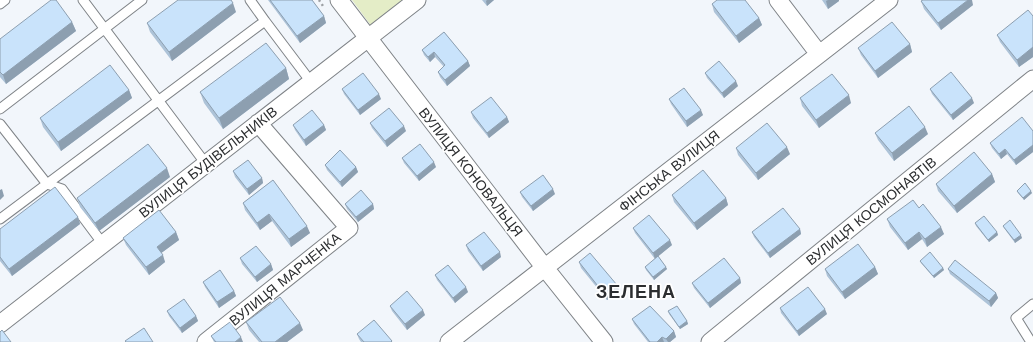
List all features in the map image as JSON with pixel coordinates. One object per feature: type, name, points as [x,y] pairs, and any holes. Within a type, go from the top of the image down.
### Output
[{"type":"street","name":"ВУЛИЦЯ КОНОВАЛЬЦЯ","points":[[339,0],[545,268],[604,342]]},
{"type":"street","name":"ВУЛИЦЯ БУДІВЕЛЬНИКІВ","points":[[0,324],[417,0]]},
{"type":"street","points":[[778,0],[819,54]]},
{"type":"street","name":"ФІНСЬКА ВУЛИЦЯ","points":[[449,342],[890,0]]},
{"type":"street","name":"ВУЛИЦЯ КОСМОНАВТІВ","points":[[710,342],[1033,79]]},
{"type":"street","name":"ВУЛИЦЯ МАРЧЕНКА","points":[[206,342],[349,228],[258,123]]},
{"type":"lane","points":[[0,4],[5,0]]},
{"type":"lane","points":[[83,0],[206,164]]},
{"type":"lane","points":[[0,109],[142,0]]},
{"type":"lane","points":[[250,0],[311,82]]},
{"type":"lane","points":[[0,219],[265,21]]},
{"type":"lane","points":[[0,124],[47,184],[62,189],[103,244]]},
{"type":"lane","points":[[1031,342],[1016,318],[1033,304]]},
{"type":"green space","points":[[352,0],[406,0],[372,27]]},
{"type":"building","points":[[51,0],[56,0],[72,22],[3,75],[0,72],[0,39]]},
{"type":"building","points":[[178,0],[231,0],[233,3],[169,52],[147,23]]},
{"type":"building","points":[[270,0],[312,0],[324,16],[297,36]]},
{"type":"building","points":[[717,0],[745,0],[759,18],[736,36],[712,4]]},
{"type":"building","points":[[968,0],[938,23],[921,1]]},
{"type":"building","points":[[1028,10],[1033,16],[1033,47],[1017,60],[997,35]]},
{"type":"building","points":[[892,22],[910,44],[875,71],[858,48]]},
{"type":"building","points":[[444,32],[468,61],[445,80],[438,72],[445,65],[434,52],[428,57],[422,50]]},
{"type":"building","points":[[266,43],[286,68],[219,118],[200,92]]},
{"type":"building","points":[[719,61],[736,81],[722,93],[705,73]]},
{"type":"building","points":[[110,65],[129,90],[58,142],[40,118]]},
{"type":"building","points":[[951,72],[972,98],[951,115],[930,89]]},
{"type":"building","points":[[363,73],[379,94],[358,110],[342,89]]},
{"type":"building","points":[[832,74],[849,95],[816,120],[800,98]]},
{"type":"building","points":[[684,88],[701,110],[686,121],[669,99]]},
{"type":"building","points":[[491,97],[507,117],[487,133],[471,112]]},
{"type":"building","points":[[909,106],[925,127],[892,153],[875,133]]},
{"type":"building","points":[[389,108],[404,126],[385,141],[370,123]]},
{"type":"building","points":[[312,110],[324,125],[304,140],[293,125]]},
{"type":"building","points":[[1022,117],[1033,131],[1033,145],[1014,160],[1005,149],[999,154],[990,143]]},
{"type":"building","points":[[767,123],[787,147],[756,173],[736,148]]},
{"type":"building","points":[[148,144],[167,168],[95,223],[77,198]]},
{"type":"building","points":[[420,144],[434,162],[417,176],[402,158]]},
{"type":"building","points":[[340,150],[356,167],[340,182],[325,165]]},
{"type":"building","points":[[974,152],[992,174],[954,206],[936,184]]},
{"type":"building","points":[[248,160],[262,178],[247,189],[233,171]]},
{"type":"building","points":[[703,170],[726,198],[694,223],[672,195]]},
{"type":"building","points":[[543,175],[553,189],[531,206],[520,192]]},
{"type":"building","points":[[273,180],[307,226],[289,239],[269,214],[257,223],[243,203]]},
{"type":"building","points":[[1025,183],[1031,191],[1023,198],[1017,191]]},
{"type":"building","points":[[55,187],[78,217],[9,269],[0,257],[0,229]]},
{"type":"building","points":[[361,190],[373,204],[356,217],[345,204]]},
{"type":"building","points":[[913,200],[919,208],[923,204],[941,227],[925,239],[919,232],[905,243],[887,219]]},
{"type":"building","points":[[783,208],[800,229],[768,253],[752,232]]},
{"type":"building","points":[[159,210],[176,232],[157,247],[163,255],[146,267],[123,238]]},
{"type":"building","points":[[649,215],[670,240],[653,253],[633,228]]},
{"type":"building","points":[[984,216],[997,232],[988,240],[975,223]]},
{"type":"building","points":[[1010,220],[1021,235],[1014,240],[1003,226]]},
{"type":"building","points":[[484,232],[500,252],[481,266],[466,245]]},
{"type":"building","points":[[858,244],[875,267],[842,292],[825,269]]},
{"type":"building","points":[[256,246],[271,264],[255,277],[240,258]]},
{"type":"building","points":[[930,252],[943,268],[933,276],[920,261]]},
{"type":"building","points":[[590,253],[617,285],[605,295],[579,262]]},
{"type":"building","points":[[658,256],[666,267],[653,277],[645,267]]},
{"type":"building","points":[[724,258],[740,278],[708,303],[692,283]]},
{"type":"building","points":[[955,260],[996,293],[989,301],[948,269]]},
{"type":"building","points":[[448,265],[466,287],[453,298],[435,275]]},
{"type":"building","points":[[220,270],[234,291],[217,302],[203,282]]},
{"type":"building","points":[[808,287],[825,309],[797,331],[780,308]]},
{"type":"building","points":[[407,291],[423,310],[405,324],[390,306]]},
{"type":"building","points":[[280,297],[300,323],[275,342],[262,342],[246,322]]},
{"type":"building","points":[[184,299],[196,316],[180,328],[167,311]]},
{"type":"building","points":[[650,306],[674,331],[666,339],[662,337],[657,342],[650,342],[632,319]]},
{"type":"building","points":[[677,306],[687,321],[679,327],[668,311]]},
{"type":"building","points":[[374,320],[392,341],[391,342],[364,342],[357,334]]},
{"type":"building","points":[[230,322],[241,337],[235,342],[216,342],[211,336]]},
{"type":"building","points":[[144,328],[153,342],[125,341]]},
{"type":"building","points":[[2,330],[11,342],[0,342],[0,332]]},
{"type":"district","name":"ЗЕЛЕНА","points":[[636,292]]}]
